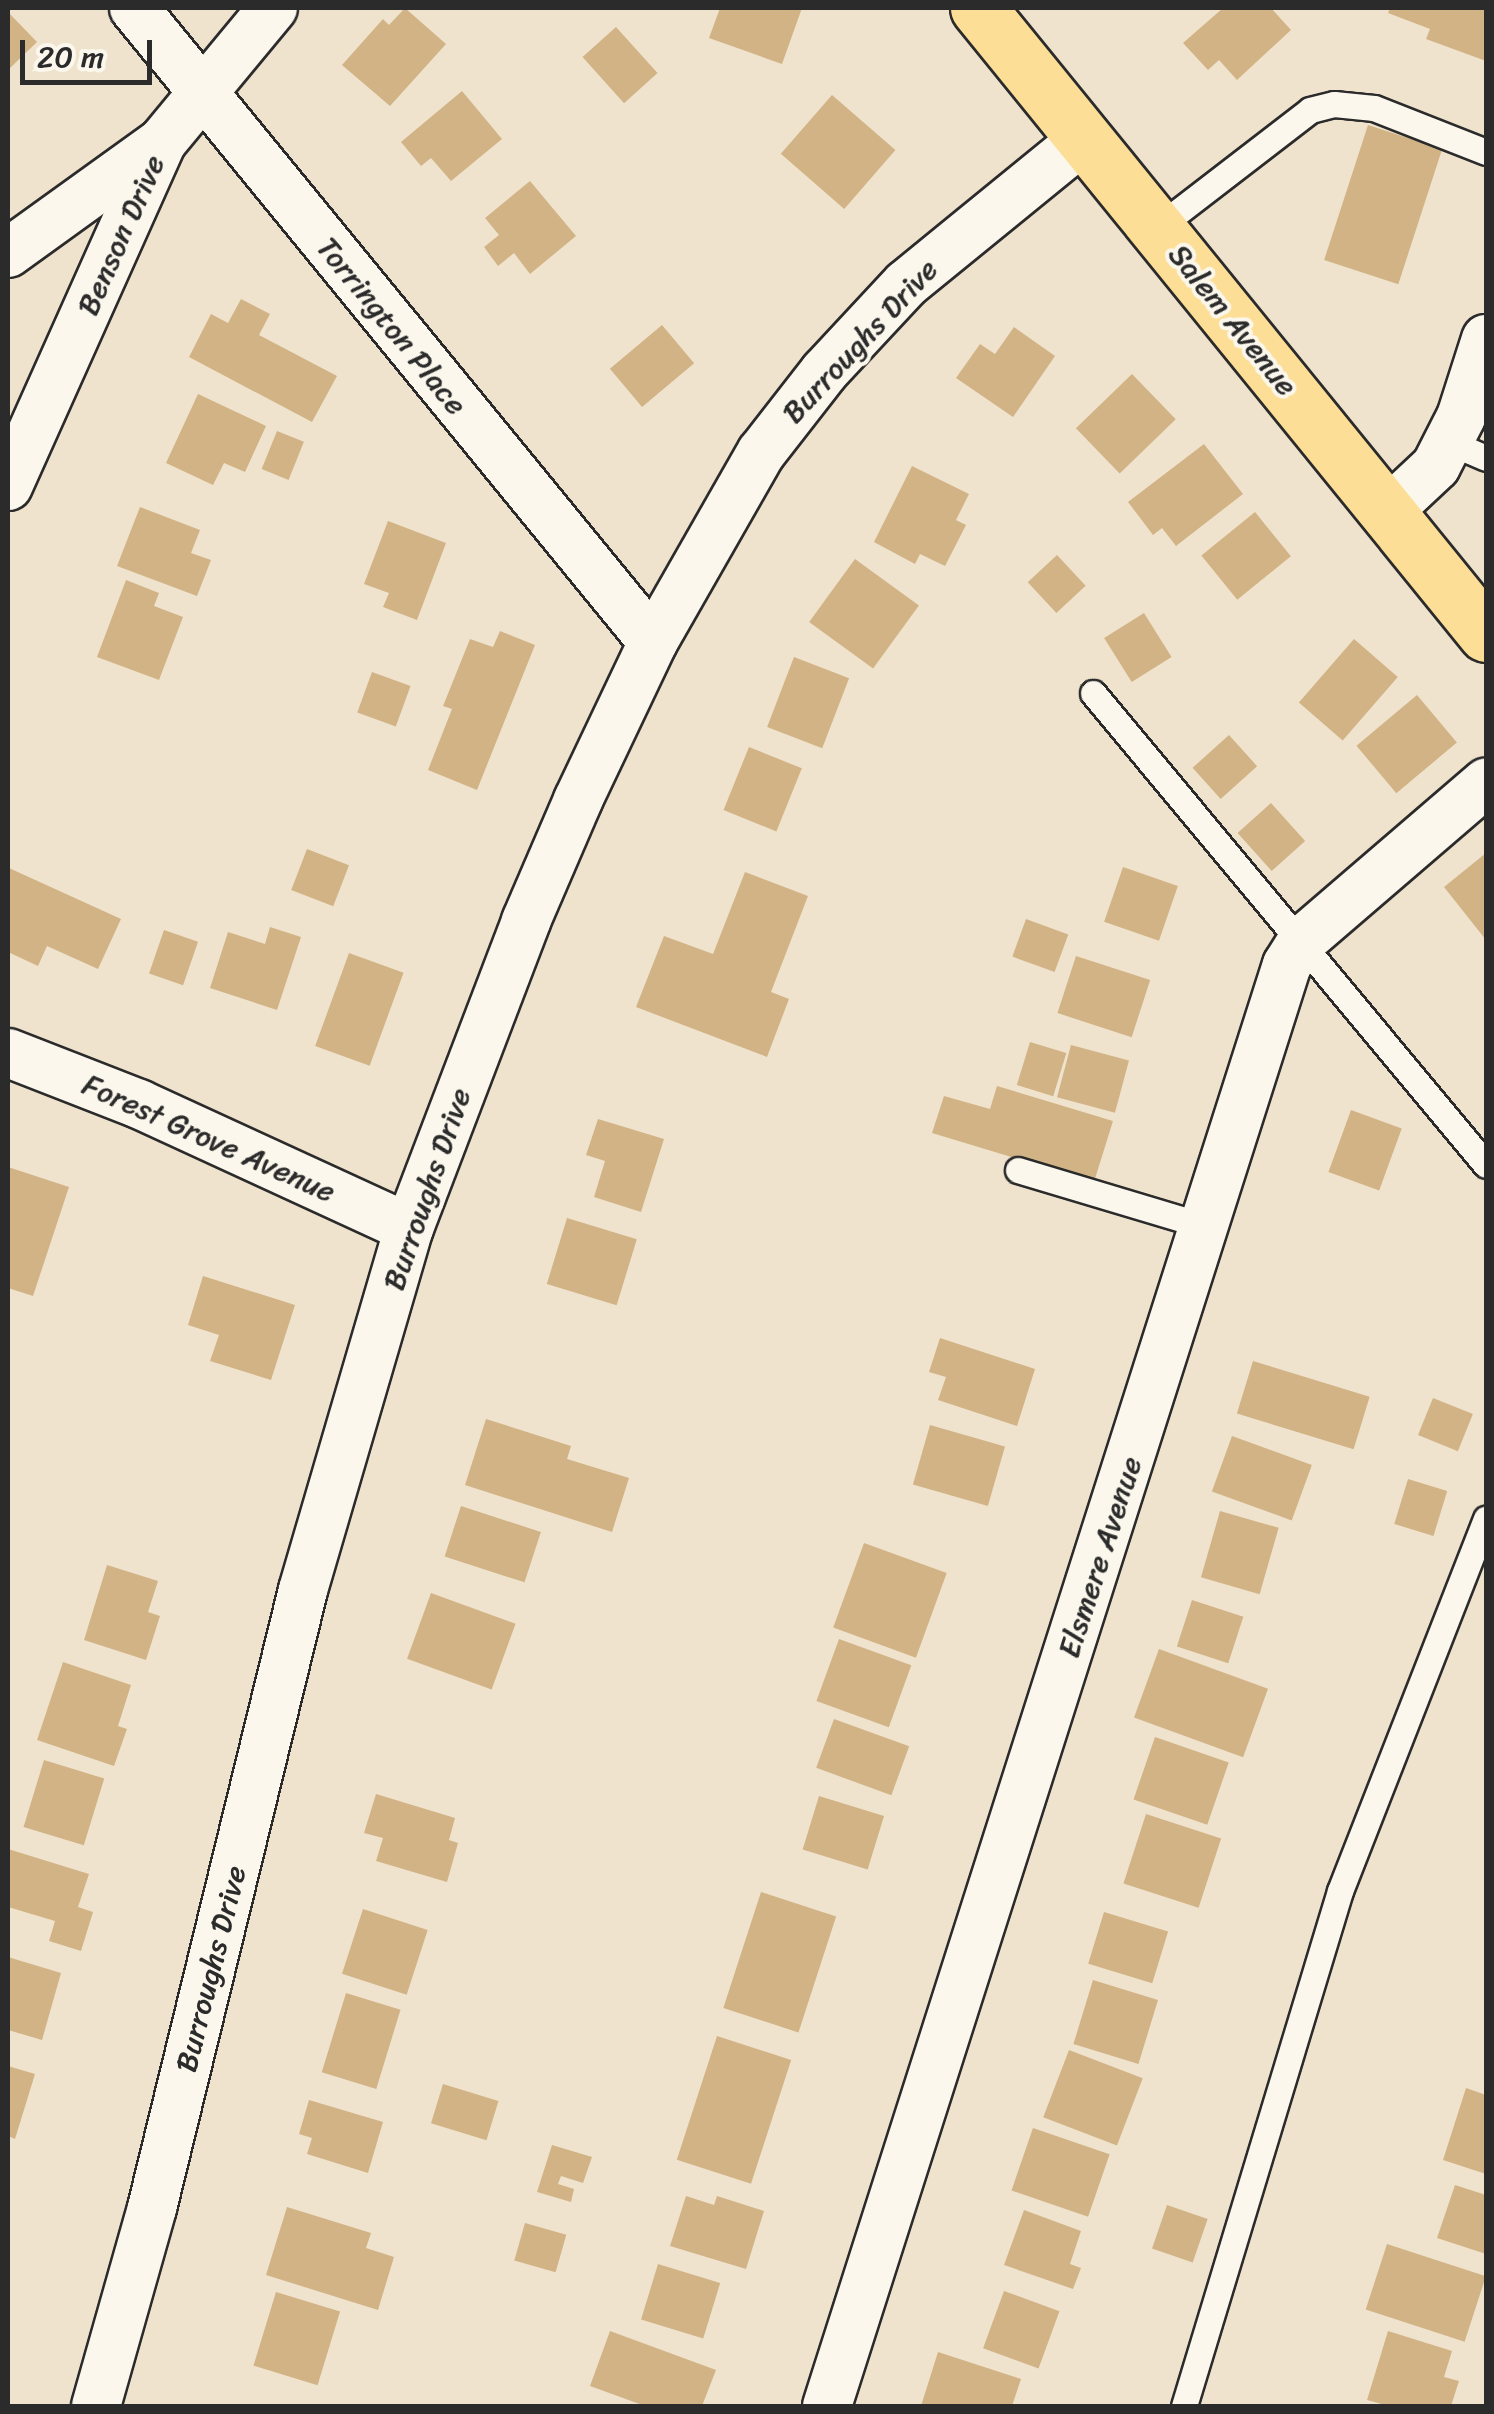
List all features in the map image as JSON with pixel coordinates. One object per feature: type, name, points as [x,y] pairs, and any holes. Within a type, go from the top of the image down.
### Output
[{"type":"main road","name":"Salem Avenue","points":[[978,8],[1486,634]]},
{"type":"street","name":"Torrington Place","points":[[134,8],[652,642]]},
{"type":"street","name":"Benson Drive","points":[[8,486],[162,142],[273,8]]},
{"type":"street","name":"Burroughs Drive","points":[[96,2406],[152,2208],[303,1590],[409,1228],[526,920],[652,642],[729,503],[824,372],[956,239],[1084,139]]},
{"type":"street","points":[[8,254],[162,142]]},
{"type":"street","points":[[1387,512],[1436,466],[1468,450],[1486,338]]},
{"type":"street","name":"Elsmere Avenue","points":[[827,2406],[1205,1226],[1276,992],[1302,941],[1486,784]]},
{"type":"street","name":"Forest Grove Avenue","points":[[8,1053],[139,1104],[409,1228]]},
{"type":"lane","points":[[1157,228],[1310,110],[1334,104],[1374,108],[1486,152]]},
{"type":"lane","points":[[1093,693],[1486,1165]]},
{"type":"lane","points":[[1018,1170],[1205,1226]]},
{"type":"lane","points":[[1184,2406],[1340,1891],[1486,1520]]},
{"type":"building","points":[[405,8],[446,44],[390,106],[342,65],[383,19],[389,25]]},
{"type":"building","points":[[720,8],[802,8],[782,64],[709,38]]},
{"type":"building","points":[[1223,8],[1271,8],[1291,30],[1237,80],[1219,60],[1208,70],[1183,43]]},
{"type":"building","points":[[1390,8],[1486,8],[1486,61],[1426,39],[1430,29],[1388,13]]},
{"type":"building","points":[[8,12],[37,42],[8,70]]},
{"type":"building","points":[[616,27],[657,73],[624,103],[583,57]]},
{"type":"building","points":[[462,91],[502,139],[451,181],[431,158],[421,166],[401,142]]},
{"type":"building","points":[[832,95],[895,150],[844,209],[781,154]]},
{"type":"building","points":[[1368,125],[1442,149],[1398,284],[1324,260]]},
{"type":"building","points":[[530,181],[576,236],[530,274],[514,253],[498,266],[484,247],[499,235],[485,218]]},
{"type":"building","points":[[241,299],[270,314],[259,335],[337,376],[312,422],[189,357],[211,314],[228,323]]},
{"type":"building","points":[[662,325],[694,363],[642,407],[610,369]]},
{"type":"building","points":[[1014,327],[1055,356],[1013,417],[956,378],[980,344],[995,354]]},
{"type":"building","points":[[1132,374],[1176,419],[1120,474],[1076,428]]},
{"type":"building","points":[[198,394],[266,426],[245,472],[224,463],[213,485],[166,463]]},
{"type":"building","points":[[277,431],[304,442],[289,480],[262,469]]},
{"type":"building","points":[[1204,444],[1243,494],[1176,546],[1162,528],[1153,535],[1128,502]]},
{"type":"building","points":[[912,466],[969,494],[956,520],[966,525],[945,566],[920,554],[915,564],[874,542]]},
{"type":"building","points":[[140,507],[200,530],[191,553],[211,560],[197,596],[117,566]]},
{"type":"building","points":[[1255,512],[1291,556],[1237,600],[1201,555]]},
{"type":"building","points":[[388,521],[446,543],[417,620],[383,607],[389,593],[364,584]]},
{"type":"building","points":[[1057,555],[1086,586],[1056,613],[1028,582]]},
{"type":"building","points":[[855,559],[919,605],[873,669],[809,622]]},
{"type":"building","points":[[126,580],[159,593],[154,606],[183,617],[159,680],[97,657]]},
{"type":"building","points":[[1144,613],[1172,657],[1132,682],[1104,638]]},
{"type":"building","points":[[500,631],[535,645],[477,790],[428,770],[452,709],[443,706],[470,639],[493,647]]},
{"type":"building","points":[[1354,639],[1398,677],[1343,740],[1299,702]]},
{"type":"building","points":[[794,657],[849,678],[822,748],[767,727]]},
{"type":"building","points":[[372,672],[411,686],[396,726],[357,712]]},
{"type":"building","points":[[1417,695],[1457,742],[1396,793],[1356,746]]},
{"type":"building","points":[[1229,735],[1257,766],[1221,799],[1193,768]]},
{"type":"building","points":[[749,747],[802,768],[776,831],[724,810]]},
{"type":"building","points":[[1271,803],[1305,841],[1272,871],[1238,833]]},
{"type":"building","points":[[307,849],[349,865],[333,906],[291,890]]},
{"type":"building","points":[[1486,853],[1486,940],[1444,887]]},
{"type":"building","points":[[1123,867],[1178,886],[1159,941],[1104,922]]},
{"type":"building","points":[[9,868],[121,919],[98,969],[47,946],[38,966],[8,952]]},
{"type":"building","points":[[745,872],[808,896],[771,992],[789,999],[767,1057],[636,1007],[664,936],[713,954]]},
{"type":"building","points":[[1026,919],[1068,934],[1055,972],[1012,957]]},
{"type":"building","points":[[270,927],[301,937],[277,1010],[210,988],[228,932],[265,944]]},
{"type":"building","points":[[164,930],[198,942],[183,985],[149,973]]},
{"type":"building","points":[[349,953],[404,973],[370,1066],[315,1046]]},
{"type":"building","points":[[1076,956],[1150,980],[1132,1037],[1057,1013]]},
{"type":"building","points":[[1030,1042],[1066,1053],[1053,1096],[1017,1085]]},
{"type":"building","points":[[1071,1045],[1129,1061],[1115,1113],[1057,1097]]},
{"type":"building","points":[[997,1086],[1113,1121],[1094,1182],[932,1133],[944,1096],[990,1109]]},
{"type":"building","points":[[1351,1110],[1402,1128],[1379,1190],[1328,1172]]},
{"type":"building","points":[[598,1119],[664,1139],[641,1212],[594,1197],[605,1161],[586,1155]]},
{"type":"building","points":[[8,1167],[69,1187],[33,1296],[8,1288]]},
{"type":"building","points":[[567,1218],[637,1239],[617,1305],[547,1284]]},
{"type":"building","points":[[203,1276],[295,1305],[271,1380],[210,1361],[219,1335],[188,1325]]},
{"type":"building","points":[[940,1338],[1035,1369],[1017,1426],[938,1400],[946,1377],[929,1372]]},
{"type":"building","points":[[1253,1361],[1370,1397],[1354,1449],[1237,1414]]},
{"type":"building","points":[[1433,1398],[1473,1414],[1458,1451],[1418,1435]]},
{"type":"building","points":[[486,1419],[571,1446],[567,1459],[629,1478],[612,1532],[465,1485]]},
{"type":"building","points":[[930,1425],[1005,1446],[988,1506],[913,1485]]},
{"type":"building","points":[[1232,1436],[1312,1465],[1292,1521],[1212,1491]]},
{"type":"building","points":[[1408,1479],[1447,1491],[1433,1536],[1394,1524]]},
{"type":"building","points":[[461,1506],[541,1532],[525,1582],[445,1556]]},
{"type":"building","points":[[1220,1511],[1279,1528],[1260,1594],[1201,1577]]},
{"type":"building","points":[[864,1543],[947,1573],[916,1658],[833,1628]]},
{"type":"building","points":[[107,1565],[158,1581],[148,1612],[160,1616],[146,1660],[84,1640]]},
{"type":"building","points":[[431,1593],[516,1624],[492,1690],[407,1659]]},
{"type":"building","points":[[1192,1600],[1243,1617],[1228,1663],[1177,1647]]},
{"type":"building","points":[[839,1639],[911,1665],[889,1727],[816,1701]]},
{"type":"building","points":[[1159,1649],[1268,1689],[1243,1757],[1134,1718]]},
{"type":"building","points":[[63,1662],[131,1685],[118,1726],[127,1729],[114,1766],[37,1740]]},
{"type":"building","points":[[834,1719],[909,1746],[891,1795],[816,1768]]},
{"type":"building","points":[[1155,1737],[1229,1762],[1207,1825],[1134,1799]]},
{"type":"building","points":[[44,1760],[104,1778],[84,1845],[24,1827]]},
{"type":"building","points":[[376,1794],[455,1818],[449,1840],[458,1843],[447,1882],[376,1861],[383,1838],[364,1833]]},
{"type":"building","points":[[819,1796],[884,1816],[868,1869],[803,1850]]},
{"type":"building","points":[[1146,1814],[1221,1838],[1199,1908],[1123,1883]]},
{"type":"building","points":[[8,1849],[89,1874],[78,1907],[93,1912],[81,1951],[49,1941],[55,1921],[8,1907]]},
{"type":"building","points":[[761,1892],[836,1916],[798,2032],[723,2008]]},
{"type":"building","points":[[363,1909],[428,1930],[407,1995],[342,1974]]},
{"type":"building","points":[[1104,1912],[1168,1932],[1152,1983],[1088,1964]]},
{"type":"building","points":[[8,1957],[61,1973],[42,2040],[8,2030]]},
{"type":"building","points":[[1093,1980],[1158,2000],[1138,2064],[1073,2044]]},
{"type":"building","points":[[346,1993],[401,2010],[376,2089],[322,2072]]},
{"type":"building","points":[[717,2036],[791,2060],[751,2184],[677,2160]]},
{"type":"building","points":[[1069,2050],[1143,2078],[1117,2146],[1043,2117]]},
{"type":"building","points":[[8,2066],[35,2074],[15,2139],[8,2136]]},
{"type":"building","points":[[443,2084],[498,2101],[486,2140],[431,2123]]},
{"type":"building","points":[[1466,2088],[1486,2095],[1486,2174],[1443,2160]]},
{"type":"building","points":[[309,2100],[383,2122],[368,2173],[307,2154],[312,2138],[299,2134]]},
{"type":"building","points":[[1033,2128],[1110,2154],[1088,2217],[1012,2190]]},
{"type":"building","points":[[552,2145],[592,2157],[583,2183],[561,2176],[558,2184],[574,2189],[571,2202],[537,2192]]},
{"type":"building","points":[[1455,2185],[1486,2195],[1486,2254],[1437,2238]]},
{"type":"building","points":[[686,2196],[714,2205],[717,2196],[764,2211],[746,2269],[670,2246]]},
{"type":"building","points":[[1167,2205],[1208,2219],[1193,2262],[1152,2248]]},
{"type":"building","points":[[287,2207],[371,2233],[366,2248],[394,2257],[378,2310],[266,2275]]},
{"type":"building","points":[[1024,2210],[1081,2231],[1070,2264],[1081,2268],[1073,2289],[1004,2265]]},
{"type":"building","points":[[525,2223],[566,2235],[556,2272],[514,2260]]},
{"type":"building","points":[[1387,2244],[1486,2276],[1465,2342],[1366,2310]]},
{"type":"building","points":[[658,2264],[720,2283],[703,2338],[641,2319]]},
{"type":"building","points":[[1004,2291],[1059,2311],[1039,2369],[983,2348]]},
{"type":"building","points":[[276,2292],[340,2312],[318,2385],[253,2366]]},
{"type":"building","points":[[610,2331],[716,2370],[702,2406],[645,2406],[590,2386]]},
{"type":"building","points":[[1388,2331],[1452,2351],[1444,2377],[1459,2381],[1451,2406],[1389,2406],[1367,2400]]},
{"type":"building","points":[[938,2352],[1021,2379],[1012,2406],[921,2406]]}]
